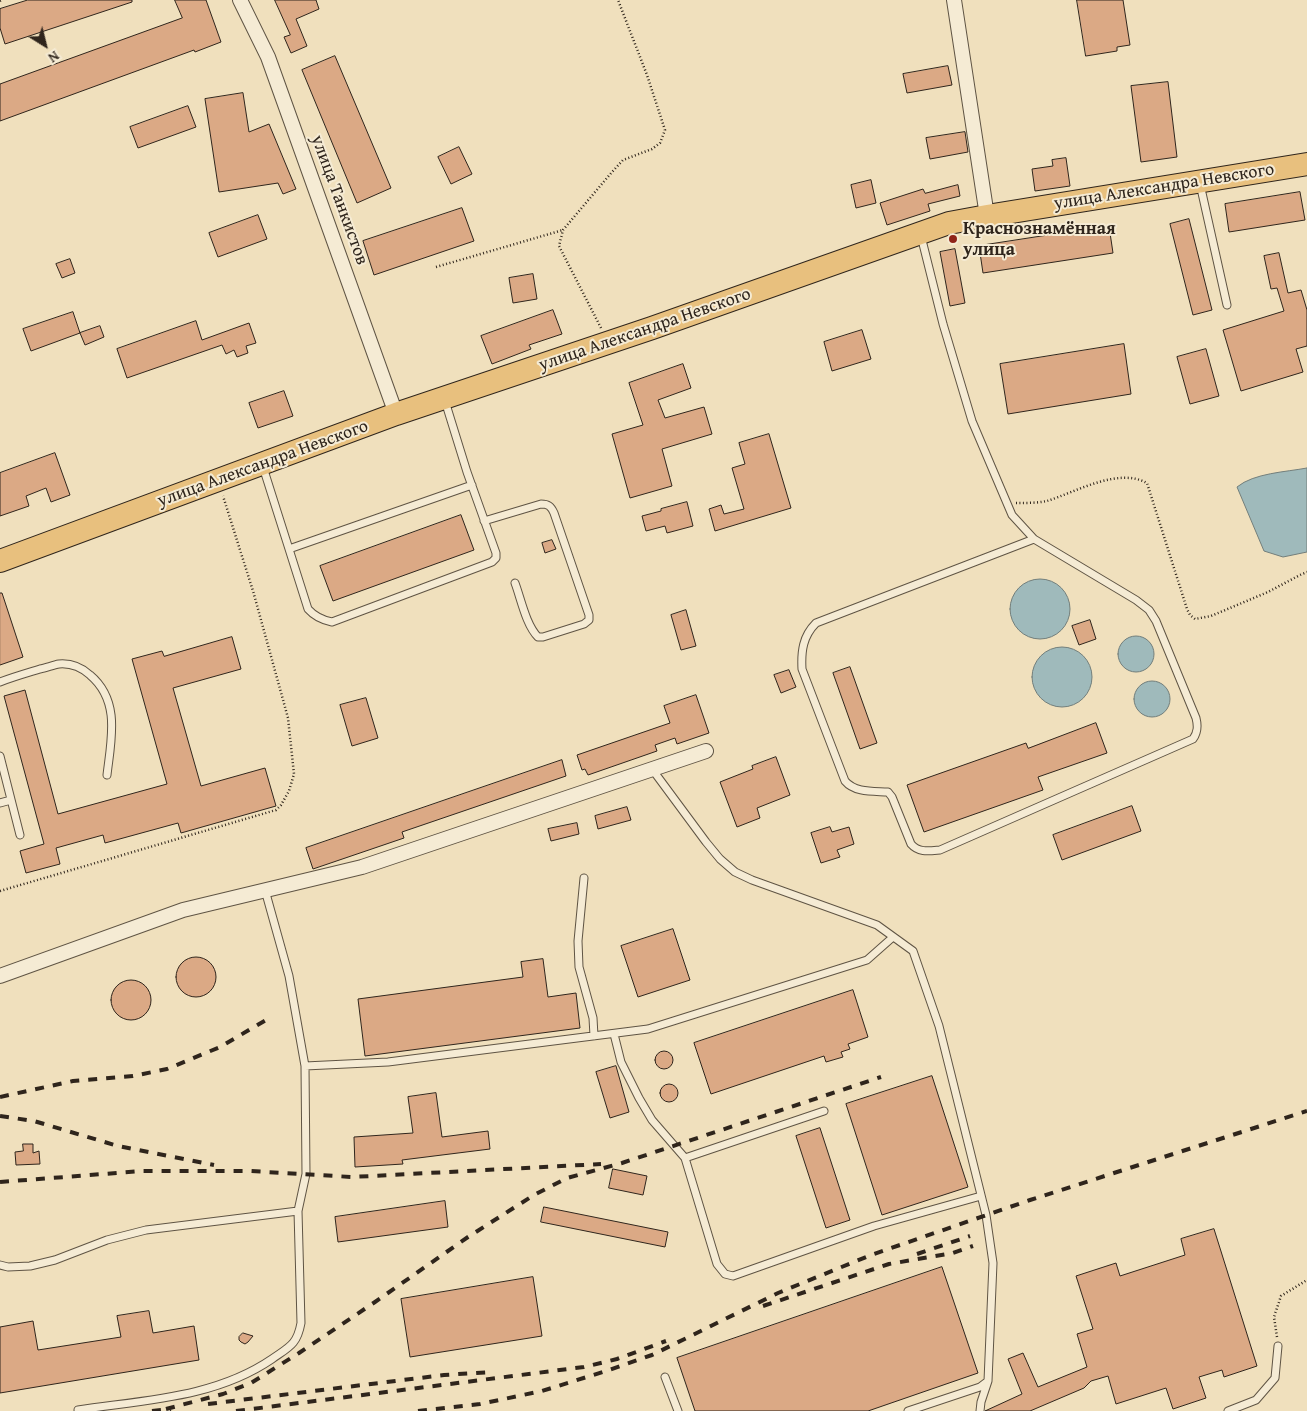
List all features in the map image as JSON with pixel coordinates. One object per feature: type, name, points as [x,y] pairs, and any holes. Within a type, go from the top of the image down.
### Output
[{"type":"main road","name":"улица Александра Невского","points":[[0,561],[396,414],[609,343],[949,223],[1307,164]]},
{"type":"street","name":"улица Танкистов","points":[[240,0],[268,57],[396,414]]},
{"type":"street","points":[[954,0],[987,216]]},
{"type":"street","points":[[0,976],[183,910],[362,867],[706,751]]},
{"type":"lane","points":[[1200,181],[1227,305]]},
{"type":"lane","points":[[921,233],[943,324],[972,421],[1012,516],[1034,539],[1136,600],[1149,610],[1156,621],[1198,725],[1197,734],[1193,738],[940,850],[922,851],[911,844],[888,792],[856,789],[849,786],[845,781],[802,669],[803,643],[808,630],[816,623],[1034,539]]},
{"type":"lane","points":[[262,464],[308,609],[323,620],[332,622],[492,562],[496,558],[496,553],[444,398]]},
{"type":"lane","points":[[289,549],[472,485]]},
{"type":"lane","points":[[484,521],[541,504],[551,507],[589,615],[589,620],[584,624],[543,638],[538,637],[530,626],[515,583]]},
{"type":"lane","points":[[0,682],[58,664],[73,664],[90,674],[100,685],[110,707],[112,726],[107,775]]},
{"type":"lane","points":[[0,756],[20,835]]},
{"type":"lane","points":[[652,769],[706,842],[720,859],[735,872],[752,880],[877,925],[913,950],[939,1026],[986,1215],[993,1263],[988,1381],[980,1411]]},
{"type":"lane","points":[[0,803],[11,800]]},
{"type":"lane","points":[[584,878],[578,941],[580,967],[593,1018],[594,1036]]},
{"type":"lane","points":[[78,1410],[184,1395],[230,1381],[256,1370],[290,1346],[299,1336],[301,1323],[298,1212],[306,1174],[305,1066],[288,976],[265,890]]},
{"type":"lane","points":[[305,1066],[388,1062],[648,1029],[867,960],[893,937]]},
{"type":"lane","points":[[614,1034],[622,1062],[639,1098],[652,1120],[685,1158],[717,1264],[725,1274],[733,1276],[874,1226],[981,1196]]},
{"type":"lane","points":[[685,1158],[824,1112]]},
{"type":"lane","points":[[0,1265],[8,1267],[30,1266],[55,1260],[107,1240],[146,1230],[298,1212]]},
{"type":"lane","points":[[1228,1411],[1256,1400],[1274,1378],[1278,1346]]},
{"type":"lane","points":[[665,1377],[678,1411]]},
{"type":"lane","points":[[908,1411],[980,1387],[988,1381]]},
{"type":"path","points":[[609,343],[559,246],[563,230],[612,172],[624,160],[652,149],[660,142],[665,130],[647,75],[618,0]]},
{"type":"path","points":[[436,267],[563,230]]},
{"type":"path","points":[[1007,504],[1045,501],[1105,480],[1135,478],[1147,483],[1187,609],[1195,619],[1211,616],[1268,592],[1307,572]]},
{"type":"path","points":[[0,891],[276,810],[281,806],[294,774],[288,718],[253,591],[218,480]]},
{"type":"path","points":[[1278,1346],[1274,1316],[1281,1296],[1307,1280]]},
{"type":"water","points":[[1307,468],[1307,552],[1283,557],[1264,551],[1237,487],[1244,482],[1261,476]]},
{"type":"water","points":[[1040,579],[1057,584],[1065,592],[1070,609],[1065,626],[1057,634],[1040,639],[1023,634],[1015,626],[1010,609],[1015,592],[1023,584]]},
{"type":"water","points":[[1136,636],[1143,637],[1149,641],[1153,647],[1153,661],[1149,667],[1143,671],[1136,672],[1129,671],[1123,667],[1119,661],[1118,654],[1119,647],[1123,641],[1129,637]]},
{"type":"water","points":[[1056,647],[1068,647],[1079,652],[1087,660],[1092,671],[1090,689],[1079,702],[1068,707],[1056,707],[1045,702],[1037,694],[1032,683],[1032,671],[1037,660],[1045,652]]},
{"type":"water","points":[[1152,681],[1159,682],[1165,686],[1169,692],[1169,706],[1165,712],[1159,716],[1152,717],[1145,716],[1139,712],[1135,706],[1134,699],[1135,692],[1139,686],[1145,682]]},
{"type":"building","points":[[28,0],[132,0],[132,2],[5,44],[0,28],[0,9]]},
{"type":"building","points":[[175,0],[206,0],[221,42],[195,52],[194,50],[0,121],[0,84],[182,18]]},
{"type":"building","points":[[275,0],[316,0],[319,9],[296,19],[307,46],[291,53],[284,37],[290,35]]},
{"type":"building","points":[[1077,0],[1123,0],[1130,45],[1117,47],[1117,51],[1086,56]]},
{"type":"building","points":[[335,56],[391,188],[357,203],[302,70]]},
{"type":"building","points":[[948,66],[952,85],[907,93],[903,74]]},
{"type":"building","points":[[1168,82],[1177,157],[1141,162],[1131,86]]},
{"type":"building","points":[[243,93],[249,132],[269,124],[296,189],[283,194],[278,183],[219,192],[205,99]]},
{"type":"building","points":[[188,106],[196,127],[138,148],[130,127]]},
{"type":"building","points":[[965,132],[968,152],[930,159],[926,138]]},
{"type":"building","points":[[459,147],[472,174],[451,184],[438,157]]},
{"type":"building","points":[[1066,158],[1070,186],[1035,191],[1032,169],[1053,166],[1052,160]]},
{"type":"building","points":[[871,180],[876,203],[856,208],[851,185]]},
{"type":"building","points":[[958,185],[960,196],[928,204],[930,211],[887,225],[880,203],[923,189],[925,193]]},
{"type":"building","points":[[1300,192],[1305,220],[1229,232],[1225,204]]},
{"type":"building","points":[[462,208],[474,241],[374,275],[363,241]]},
{"type":"building","points":[[258,215],[267,239],[218,257],[209,233]]},
{"type":"building","points":[[1189,219],[1212,310],[1193,315],[1170,224]]},
{"type":"building","points":[[1109,226],[1113,253],[983,273],[979,246]]},
{"type":"building","points":[[955,249],[965,303],[950,306],[940,252]]},
{"type":"building","points":[[1279,253],[1288,293],[1301,290],[1307,310],[1307,346],[1296,349],[1303,372],[1241,391],[1223,330],[1284,311],[1277,288],[1271,289],[1264,256]]},
{"type":"building","points":[[70,259],[75,273],[62,278],[56,264]]},
{"type":"building","points":[[533,274],[537,299],[513,303],[509,278]]},
{"type":"building","points":[[553,310],[562,334],[529,345],[531,349],[492,364],[481,336]]},
{"type":"building","points":[[73,312],[80,333],[31,351],[23,329]]},
{"type":"building","points":[[196,321],[202,340],[249,323],[256,343],[246,346],[248,353],[237,357],[234,350],[226,354],[222,345],[127,378],[117,349]]},
{"type":"building","points":[[100,326],[104,337],[85,345],[80,333]]},
{"type":"building","points":[[862,330],[871,359],[832,371],[824,342]]},
{"type":"building","points":[[1124,344],[1131,394],[1008,414],[1000,364]]},
{"type":"building","points":[[1206,349],[1219,396],[1190,404],[1177,357]]},
{"type":"building","points":[[683,364],[691,388],[658,400],[665,418],[704,407],[712,434],[662,449],[672,486],[630,498],[612,434],[643,425],[629,383]]},
{"type":"building","points":[[284,391],[293,416],[258,428],[249,403]]},
{"type":"building","points":[[769,434],[791,508],[715,531],[709,509],[721,505],[724,514],[744,509],[732,468],[745,464],[739,443]]},
{"type":"building","points":[[55,453],[70,495],[51,502],[46,488],[26,496],[29,506],[0,516],[0,473]]},
{"type":"building","points":[[687,502],[693,526],[667,533],[665,526],[646,531],[642,516]]},
{"type":"building","points":[[461,515],[474,550],[333,601],[320,566]]},
{"type":"building","points":[[552,540],[556,549],[545,553],[542,543]]},
{"type":"building","points":[[0,593],[2,593],[23,657],[0,665]]},
{"type":"building","points":[[686,610],[696,646],[681,650],[671,615]]},
{"type":"building","points":[[1090,620],[1096,639],[1079,645],[1072,626]]},
{"type":"building","points":[[232,637],[241,669],[173,688],[201,786],[265,768],[276,806],[181,833],[178,823],[105,843],[103,835],[56,848],[60,864],[26,873],[20,851],[44,844],[4,696],[25,690],[58,814],[167,784],[132,659],[162,651],[164,656]]},
{"type":"building","points":[[850,667],[877,743],[860,749],[833,673]]},
{"type":"building","points":[[789,670],[796,687],[781,693],[774,675]]},
{"type":"building","points":[[696,695],[709,733],[677,744],[675,738],[655,745],[657,751],[588,775],[585,769],[582,770],[577,755],[670,723],[664,706]]},
{"type":"building","points":[[366,698],[378,738],[352,746],[340,705]]},
{"type":"building","points":[[1096,723],[1107,753],[1038,777],[1043,790],[924,832],[907,785],[1026,743],[1028,748]]},
{"type":"building","points":[[776,757],[790,795],[757,808],[760,818],[737,827],[720,782],[753,769],[752,766]]},
{"type":"building","points":[[562,760],[566,776],[402,832],[404,838],[313,869],[306,848]]},
{"type":"building","points":[[1132,806],[1141,831],[1062,860],[1053,835]]},
{"type":"building","points":[[627,807],[631,820],[598,829],[595,816]]},
{"type":"building","points":[[577,823],[579,834],[551,841],[548,829]]},
{"type":"building","points":[[830,827],[832,832],[849,827],[854,844],[837,850],[840,857],[821,863],[811,833]]},
{"type":"building","points":[[673,929],[690,980],[638,997],[621,946]]},
{"type":"building","points":[[200,957],[207,960],[213,966],[216,977],[215,985],[207,994],[200,997],[192,997],[185,994],[177,985],[176,973],[179,966],[188,958]]},
{"type":"building","points":[[543,959],[548,997],[576,993],[580,1028],[365,1056],[358,999],[523,977],[521,962]]},
{"type":"building","points":[[135,980],[142,983],[148,989],[151,1000],[150,1008],[142,1017],[135,1020],[127,1020],[120,1017],[112,1008],[111,996],[114,989],[123,981]]},
{"type":"building","points":[[853,990],[868,1037],[848,1044],[850,1049],[841,1052],[843,1057],[826,1062],[824,1056],[711,1094],[694,1043]]},
{"type":"building","points":[[664,1051],[670,1054],[673,1060],[670,1066],[664,1069],[658,1066],[655,1060],[658,1054]]},
{"type":"building","points":[[616,1066],[629,1112],[610,1118],[596,1072]]},
{"type":"building","points":[[932,1076],[968,1187],[882,1215],[846,1104]]},
{"type":"building","points":[[669,1084],[675,1087],[678,1093],[675,1099],[669,1102],[663,1099],[660,1093],[663,1087]]},
{"type":"building","points":[[436,1093],[442,1137],[488,1131],[490,1149],[402,1160],[403,1164],[355,1167],[354,1137],[413,1133],[408,1097]]},
{"type":"building","points":[[820,1128],[850,1220],[826,1228],[796,1136]]},
{"type":"building","points":[[23,1144],[33,1144],[33,1153],[39,1151],[40,1164],[16,1165],[15,1152],[23,1151]]},
{"type":"building","points":[[613,1169],[647,1176],[643,1195],[609,1188]]},
{"type":"building","points":[[445,1201],[448,1227],[338,1242],[335,1217]]},
{"type":"building","points":[[544,1207],[668,1232],[665,1247],[541,1222]]},
{"type":"building","points":[[1214,1229],[1257,1366],[1224,1377],[1222,1370],[1199,1377],[1206,1398],[1173,1409],[1166,1388],[1116,1404],[1108,1376],[1091,1381],[1084,1388],[1030,1411],[985,1411],[1022,1394],[1008,1359],[1023,1353],[1038,1387],[1087,1367],[1077,1334],[1093,1329],[1076,1276],[1116,1263],[1120,1276],[1185,1255],[1181,1239]]},
{"type":"building","points":[[942,1267],[978,1373],[868,1411],[695,1411],[677,1358]]},
{"type":"building","points":[[533,1277],[542,1336],[410,1357],[401,1299]]},
{"type":"building","points":[[149,1311],[153,1333],[194,1326],[199,1360],[0,1393],[0,1327],[33,1321],[38,1350],[121,1337],[117,1316]]},
{"type":"building","points":[[243,1333],[253,1336],[245,1344],[239,1340]]},
{"type":"railway","points":[[0,1097],[73,1081],[133,1076],[167,1069],[220,1047],[266,1020]]},
{"type":"railway","points":[[166,1409],[223,1394],[251,1383],[375,1302],[468,1237],[534,1195],[567,1178],[622,1163],[881,1077]]},
{"type":"railway","points":[[418,1411],[480,1404],[542,1391],[606,1371],[652,1355],[778,1293],[871,1255],[1030,1200],[1307,1111]]},
{"type":"railway","points":[[0,1116],[34,1121],[118,1146],[214,1165]]},
{"type":"railway","points":[[0,1182],[142,1171],[250,1171],[352,1177],[601,1164]]},
{"type":"railway","points":[[917,1254],[970,1236]]},
{"type":"railway","points":[[763,1306],[889,1264],[953,1253],[973,1246]]},
{"type":"railway","points":[[236,1411],[584,1367],[617,1359],[666,1341]]},
{"type":"railway","points":[[208,1404],[444,1375],[492,1372]]},
{"type":"railway","points":[[152,1411],[171,1409]]},
{"type":"place","name":"Краснознамённая улица","points":[[953,239]]}]
